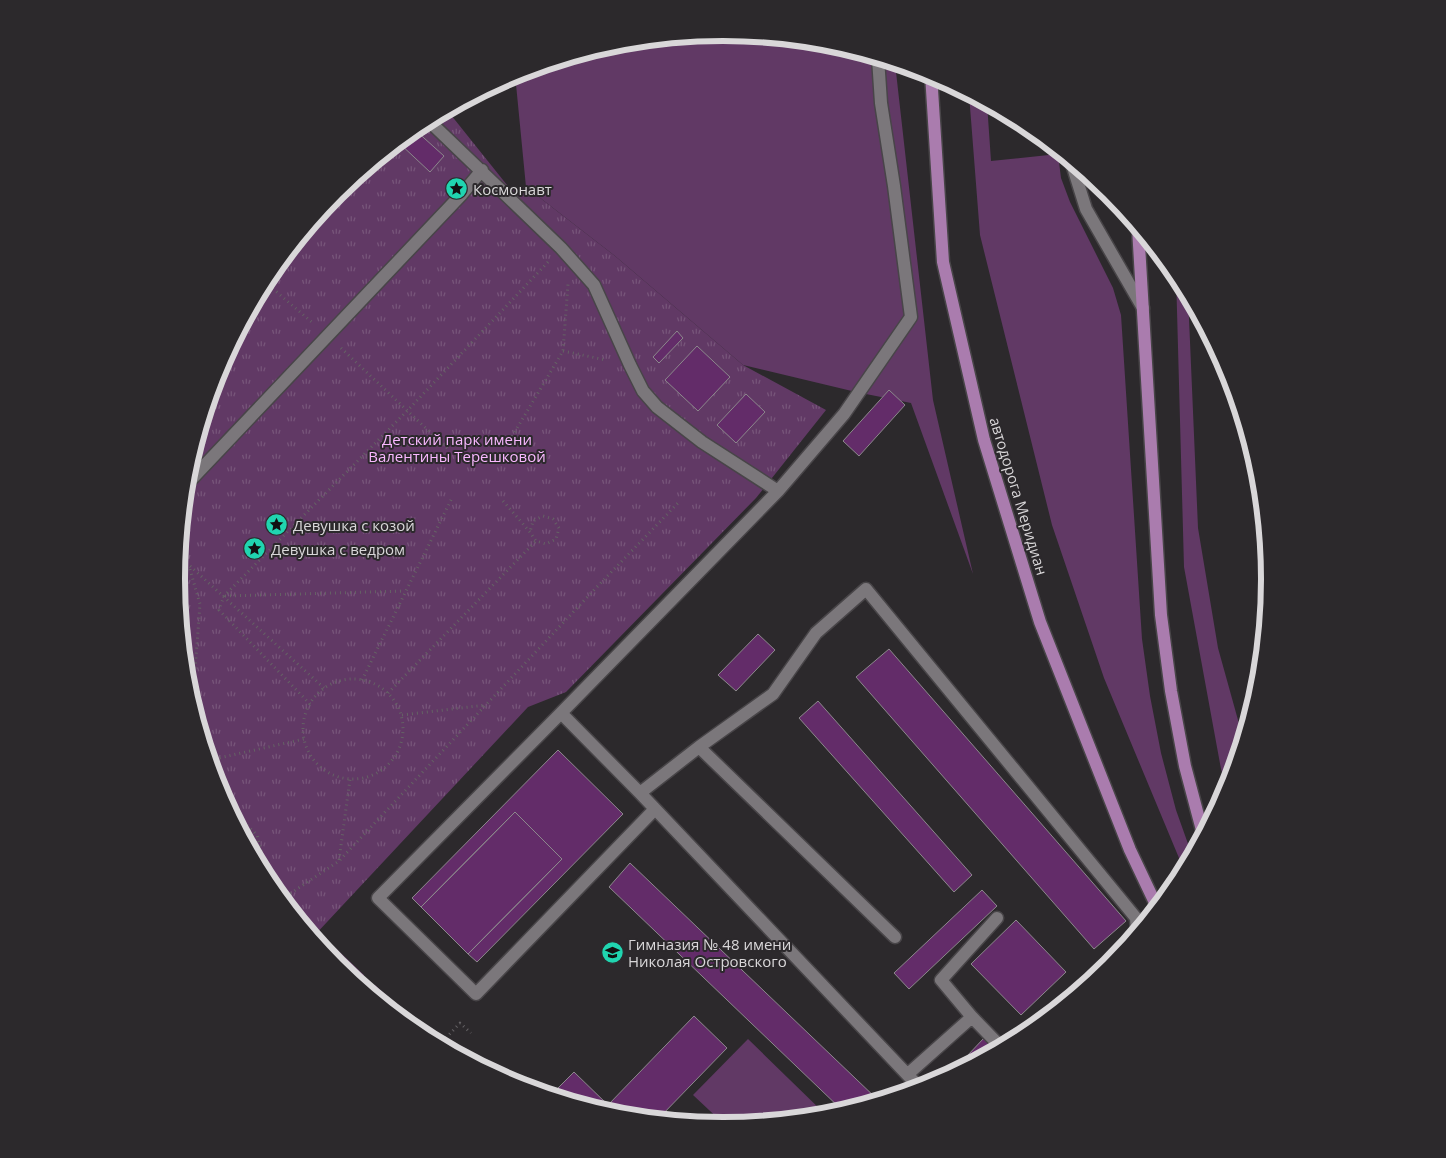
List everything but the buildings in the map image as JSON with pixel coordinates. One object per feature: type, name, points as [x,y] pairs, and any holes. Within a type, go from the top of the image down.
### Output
[{"type":"main road","name":"автодорога Меридиан","points":[[932,83],[943,262],[984,440],[1040,622],[1130,850],[1154,901]]},
{"type":"main road","points":[[1138,238],[1160,615],[1185,766],[1201,825]]},
{"type":"street","points":[[655,809],[476,994],[378,898],[778,490],[844,414],[911,317],[881,103],[878,65]]},
{"type":"street","points":[[434,126],[561,248],[594,285],[630,365],[643,390],[657,407],[702,442],[778,490]]},
{"type":"street","points":[[196,475],[455,202],[482,170]]},
{"type":"street","points":[[1074,172],[1086,209],[1142,308]]},
{"type":"street","points":[[640,793],[773,694],[816,633],[866,589],[1136,918],[1136,923]]},
{"type":"street","points":[[561,712],[914,1081]]},
{"type":"street","points":[[700,747],[895,936]]},
{"type":"street","points":[[996,1042],[941,980],[997,918]]},
{"type":"street","points":[[908,1074],[972,1017]]},
{"type":"path","points":[[310,704],[219,610],[224,596],[408,410],[561,248]]},
{"type":"path","points":[[507,445],[563,351],[570,258]]},
{"type":"path","points":[[271,287],[328,335],[450,450]]},
{"type":"path","points":[[563,351],[630,365]]},
{"type":"path","points":[[362,680],[452,498]]},
{"type":"path","points":[[503,501],[536,541],[546,544],[556,539],[559,528],[553,518],[543,516],[533,521],[530,532]]},
{"type":"path","points":[[288,895],[339,861],[678,503]]},
{"type":"path","points":[[388,693],[536,541]]},
{"type":"path","points":[[185,562],[324,688]]},
{"type":"path","points":[[189,565],[200,604],[195,676]]},
{"type":"path","points":[[224,596],[405,591]]},
{"type":"path","points":[[342,680],[362,680],[388,693],[402,715],[403,734],[398,753],[386,768],[369,777],[350,779],[334,776],[320,767],[310,754],[304,739],[303,721],[310,704],[324,688],[342,680]]},
{"type":"path","points":[[402,715],[487,705]]},
{"type":"path","points":[[216,759],[304,739]]},
{"type":"path","points":[[339,861],[350,779]]},
{"type":"path","points":[[244,822],[257,835],[263,857]]},
{"type":"path","points":[[446,1038],[460,1023],[470,1033]]},
{"type":"green space","points":[[723,41],[793,46],[828,52],[896,70],[933,400],[973,574],[911,403],[743,365],[615,256],[526,187],[516,83],[550,70],[618,52],[653,46]]},
{"type":"green space","points":[[970,101],[988,111],[991,161],[1053,155],[1059,159],[1061,178],[1070,202],[1113,288],[1121,315],[1142,639],[1161,753],[1176,810],[1189,847],[1180,861],[1104,678],[1052,525],[980,235]]},
{"type":"green space","name":"Детский парк имени Валентины Терешковой","points":[[451,115],[511,190],[526,187],[615,256],[743,365],[826,410],[756,498],[566,692],[528,707],[318,932],[296,906],[257,848],[226,785],[204,718],[190,649],[185,579],[190,509],[196,474],[214,406],[226,373],[241,341],[257,310],[276,280],[319,224],[368,175],[396,152]]},
{"type":"green space","points":[[1176,290],[1189,309],[1198,528],[1218,648],[1240,726],[1223,776],[1184,567]]},
{"type":"green space","points":[[326,939],[364,975],[362,977],[325,940]]},
{"type":"green space","points":[[375,985],[404,1012],[396,1006],[373,987]]},
{"type":"green space","points":[[748,1039],[818,1108],[758,1116],[716,1117],[693,1095]]},
{"type":"place","name":"Космонавт","points":[[457,189]]},
{"type":"place","name":"Девушка с козой","points":[[277,525]]},
{"type":"place","name":"Девушка с ведром","points":[[255,549]]},
{"type":"place","name":"Гимназия № 48 имени Николая Островского","points":[[612,953]]}]
